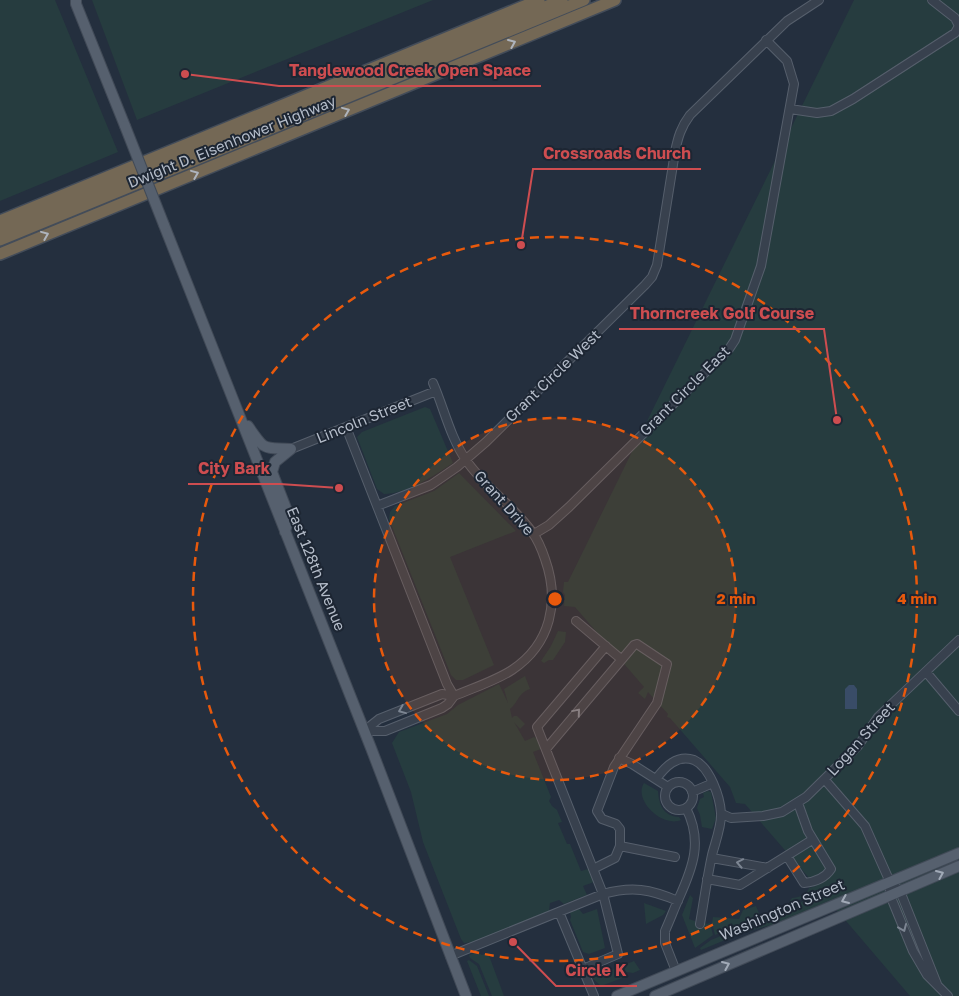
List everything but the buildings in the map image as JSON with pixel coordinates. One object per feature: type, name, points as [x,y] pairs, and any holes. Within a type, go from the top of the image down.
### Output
[{"type":"highway","name":"Dwight D. Eisenhower Highway","points":[[0,221],[539,0]]},
{"type":"highway","points":[[0,231],[562,0]]},
{"type":"highway","points":[[0,240],[584,0]]},
{"type":"highway","name":"Dwight D. Eisenhower Highway","points":[[0,254],[614,0]]},
{"type":"main road","name":"East 128th Avenue","points":[[75,1],[364,731],[466,996]]},
{"type":"main road","points":[[236,406],[259,443],[274,449],[291,449]]},
{"type":"main road","points":[[285,532],[290,516],[272,472],[275,462],[291,449]]},
{"type":"main road","name":"Washington Street","points":[[617,996],[959,853]]},
{"type":"main road","name":"Washington Street","points":[[654,996],[959,866]]},
{"type":"main road","points":[[676,971],[681,984]]},
{"type":"street","name":"Grant Circle West","points":[[378,506],[431,485],[465,460],[645,286],[652,277],[656,265],[675,152],[683,125],[690,115],[766,40],[787,21],[819,0]]},
{"type":"street","points":[[790,109],[817,113],[831,111],[842,106],[956,34],[959,26],[955,18],[932,0]]},
{"type":"street","name":"Grant Circle East","points":[[534,534],[549,525],[569,507],[730,349],[735,340],[761,266],[794,84],[792,71],[787,61],[766,40]]},
{"type":"street","name":"Grant Drive","points":[[364,731],[385,731],[442,708],[454,696],[512,670],[530,655],[541,639],[551,610],[551,576],[534,534],[520,516],[465,460],[457,445],[434,387]]},
{"type":"street","name":"Lincoln Street","points":[[291,449],[346,427],[434,387]]},
{"type":"street","points":[[346,427],[447,684],[454,696]]},
{"type":"street","points":[[576,621],[622,659]]},
{"type":"street","name":"Logan Street","points":[[722,814],[731,818],[762,816],[782,812],[798,803],[825,780],[858,746],[878,717],[959,640]]},
{"type":"street","points":[[546,749],[634,645],[637,644],[667,664],[657,702],[614,767],[597,812],[602,819],[616,824],[620,829],[620,846],[615,858],[593,869]]},
{"type":"street","points":[[583,969],[618,954],[603,894],[538,727],[606,646]]},
{"type":"street","points":[[926,672],[959,711]]},
{"type":"street","name":"Grant Drive","points":[[364,731],[379,719],[442,694],[454,696]]},
{"type":"street","points":[[619,758],[668,787]]},
{"type":"street","points":[[656,779],[668,764],[677,760],[687,759],[696,761],[704,767],[713,783],[722,814],[700,924]]},
{"type":"street","points":[[825,780],[865,826],[890,882],[900,891],[937,984]]},
{"type":"street","points":[[675,783],[684,783],[692,792],[691,802],[686,808],[675,810],[668,805],[665,794],[668,787],[675,783]]},
{"type":"street","points":[[692,792],[713,783]]},
{"type":"street","points":[[787,856],[804,883],[826,876],[831,870],[812,840],[798,803]]},
{"type":"street","points":[[676,971],[664,938],[664,931],[690,875],[696,846],[695,833],[686,808]]},
{"type":"street","points":[[708,879],[740,885],[812,840]]},
{"type":"street","points":[[620,846],[675,857]]},
{"type":"street","points":[[712,858],[768,868]]},
{"type":"street","points":[[890,882],[890,895],[918,961],[927,975],[948,996]]},
{"type":"street","points":[[450,956],[603,894],[619,890],[631,889],[661,894],[678,901]]},
{"type":"street","points":[[559,912],[594,996]]},
{"type":"green space","points":[[0,0],[55,0],[118,152],[0,201]]},
{"type":"green space","points":[[92,0],[433,0],[137,120]]},
{"type":"green space","points":[[854,0],[959,0],[959,996],[910,996],[829,901],[775,924],[742,933],[701,950],[700,948],[711,940],[775,913],[783,916],[786,908],[822,894],[820,892],[789,902],[792,898],[802,895],[809,888],[816,886],[745,804],[736,803],[730,787],[670,718],[667,717],[668,714],[648,692],[645,699],[638,693],[644,687],[575,607],[564,606],[564,582],[568,582]]},
{"type":"green space","points":[[425,407],[430,409],[453,463],[429,479],[410,488],[384,494],[377,489],[357,437],[362,432]]},
{"type":"green space","points":[[459,473],[516,531],[450,557],[494,665],[463,680],[456,680],[451,675],[389,519],[390,512],[395,506],[434,491]]},
{"type":"green space","points":[[558,631],[566,632],[565,642],[553,660],[544,663],[541,661]]},
{"type":"green space","points":[[525,676],[530,689],[523,693],[510,709],[512,718],[517,716],[525,724],[520,729],[514,722],[525,741],[534,737],[537,739],[541,749],[533,752],[551,797],[549,801],[557,810],[562,822],[558,823],[567,844],[570,844],[581,871],[588,869],[594,882],[583,886],[587,895],[564,904],[559,900],[550,903],[549,911],[474,942],[464,943],[423,842],[411,792],[392,743],[399,732],[447,714],[458,705],[499,684],[508,703],[504,689]]},
{"type":"green space","points":[[644,783],[658,791],[661,806],[666,812],[679,817],[681,820],[666,820],[651,811],[642,797]]},
{"type":"green space","points":[[711,792],[716,818],[712,829],[702,827],[697,808],[700,799],[704,797],[703,793]]},
{"type":"green space","points":[[690,895],[693,898],[689,919],[703,925],[704,922],[710,923],[713,935],[695,948],[682,915]]},
{"type":"green space","points":[[644,903],[666,911],[663,915],[646,924]]},
{"type":"green space","points":[[756,906],[760,916],[754,915],[751,920],[715,935],[712,923],[713,917],[739,919],[743,910]]},
{"type":"green space","points":[[579,909],[583,914],[597,909],[605,948],[589,954],[583,952],[570,920],[570,912]]},
{"type":"green space","points":[[477,952],[482,955],[488,953],[504,996],[492,996],[479,964],[470,958],[469,955]]},
{"type":"green space","points":[[469,960],[477,966],[489,996],[481,996],[467,961]]},
{"type":"green space","points":[[634,961],[640,970],[633,973],[627,972],[625,977],[601,986],[592,978]]},
{"type":"water","points":[[849,685],[854,685],[857,689],[857,709],[845,709],[845,689]]},
{"type":"place","name":"Tanglewood Creek Open Space","points":[[185,74]]},
{"type":"place","name":"Crossroads Church","points":[[521,245]]},
{"type":"place","name":"Thorncreek Golf Course","points":[[837,420]]},
{"type":"place","name":"City Bark","points":[[339,488]]},
{"type":"place","name":"Circle K","points":[[513,942]]}]
